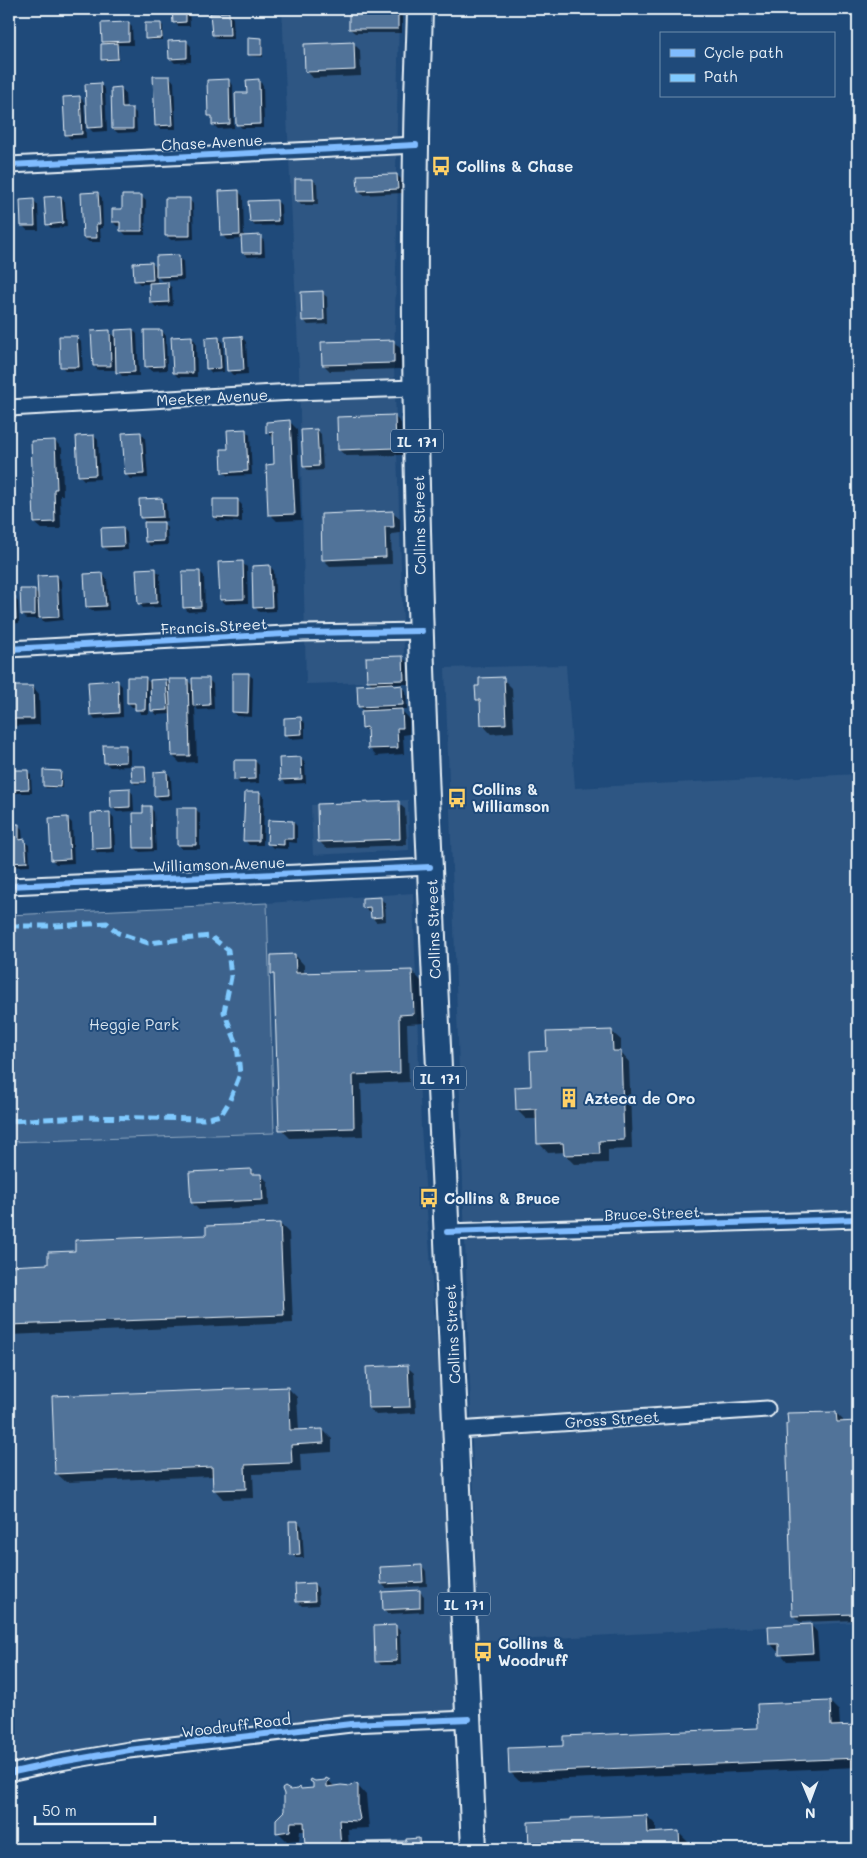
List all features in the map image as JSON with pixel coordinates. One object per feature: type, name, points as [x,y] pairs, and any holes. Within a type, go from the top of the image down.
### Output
[{"type":"main road","name":"Collins Street","points":[[420,9],[416,145],[415,388],[422,631],[430,867],[457,1430],[474,1849]]},
{"type":"street","name":"Chase Avenue","points":[[9,164],[416,145]]},
{"type":"street","name":"Meeker Avenue","points":[[9,408],[294,392],[415,388]]},
{"type":"street","name":"Francis Street","points":[[9,649],[303,634],[422,631]]},
{"type":"street","name":"Williamson Avenue","points":[[9,886],[430,867]]},
{"type":"street","name":"Bruce Street","points":[[447,1232],[858,1219]]},
{"type":"street","name":"Gross Street","points":[[457,1430],[767,1409]]},
{"type":"street","name":"Woodruff Road","points":[[9,1774],[55,1763],[129,1750],[351,1724],[469,1719]]},
{"type":"shaded area","points":[[282,9],[399,9],[394,366],[405,681],[306,684],[299,370]]},
{"type":"shaded area","points":[[566,665],[575,788],[858,774],[858,1622],[479,1642],[445,668]]},
{"type":"shaded area","points":[[408,800],[409,850],[313,855],[311,805]]},
{"type":"shaded area","points":[[413,893],[421,1128],[463,1713],[9,1772],[9,1142],[274,1133],[267,903]]},
{"type":"green space","name":"Heggie Park","points":[[267,903],[274,1133],[9,1142],[9,915]]},
{"type":"building","points":[[172,9],[186,9],[186,22],[173,23]]},
{"type":"building","points":[[349,11],[398,11],[398,29],[349,29]]},
{"type":"building","points":[[229,12],[230,35],[212,35],[210,13]]},
{"type":"building","points":[[129,22],[129,41],[102,42],[101,23]]},
{"type":"building","points":[[145,23],[161,23],[162,38],[145,39]]},
{"type":"building","points":[[248,37],[262,38],[262,55],[248,55]]},
{"type":"building","points":[[187,40],[187,58],[169,59],[168,41]]},
{"type":"building","points":[[354,42],[355,70],[305,72],[304,44]]},
{"type":"building","points":[[117,43],[118,59],[101,60],[101,44]]},
{"type":"building","points":[[153,76],[170,76],[173,125],[155,126]]},
{"type":"building","points":[[229,79],[230,124],[212,125],[212,116],[208,116],[207,80]]},
{"type":"building","points":[[259,79],[260,124],[236,125],[235,93],[247,93],[246,80]]},
{"type":"building","points":[[101,83],[103,127],[87,128],[85,84]]},
{"type":"building","points":[[121,87],[122,108],[133,108],[133,129],[112,129],[111,88]]},
{"type":"building","points":[[80,96],[82,134],[65,135],[63,97]]},
{"type":"building","points":[[397,174],[398,189],[358,191],[357,175]]},
{"type":"building","points":[[295,179],[313,179],[314,201],[295,201]]},
{"type":"building","points":[[239,190],[240,235],[221,236],[219,191]]},
{"type":"building","points":[[98,192],[100,224],[96,224],[97,238],[83,238],[81,193]]},
{"type":"building","points":[[122,195],[142,195],[142,231],[120,231],[120,222],[112,222],[112,209],[122,209]]},
{"type":"building","points":[[61,196],[63,223],[46,225],[44,197]]},
{"type":"building","points":[[165,198],[190,198],[190,236],[165,236]]},
{"type":"building","points":[[34,199],[35,226],[21,226],[20,200]]},
{"type":"building","points":[[277,200],[278,221],[250,222],[248,201]]},
{"type":"building","points":[[261,235],[261,253],[242,253],[241,236]]},
{"type":"building","points":[[179,255],[180,276],[156,277],[156,256]]},
{"type":"building","points":[[152,262],[153,280],[134,281],[133,263]]},
{"type":"building","points":[[168,282],[169,302],[150,303],[149,283]]},
{"type":"building","points":[[323,291],[324,320],[302,321],[301,292]]},
{"type":"building","points":[[133,329],[135,372],[116,373],[115,330]]},
{"type":"building","points":[[110,330],[111,366],[93,366],[91,331]]},
{"type":"building","points":[[144,330],[162,330],[164,366],[145,367]]},
{"type":"building","points":[[59,336],[77,336],[79,367],[60,367]]},
{"type":"building","points":[[192,336],[193,373],[173,373],[171,337]]},
{"type":"building","points":[[242,336],[244,370],[227,371],[225,337]]},
{"type":"building","points":[[219,337],[221,368],[206,369],[205,338]]},
{"type":"building","points":[[394,340],[394,363],[322,365],[321,342]]},
{"type":"building","points":[[395,415],[396,448],[338,450],[337,417]]},
{"type":"building","points":[[290,420],[295,514],[268,515],[266,465],[274,464],[273,432],[266,433],[266,422]]},
{"type":"building","points":[[246,429],[248,471],[222,473],[221,449],[228,449],[227,430]]},
{"type":"building","points":[[317,429],[319,466],[303,467],[301,430]]},
{"type":"building","points":[[141,432],[144,474],[125,475],[122,433]]},
{"type":"building","points":[[94,435],[96,475],[78,476],[76,436]]},
{"type":"building","points":[[55,440],[57,489],[54,489],[55,522],[34,523],[31,441]]},
{"type":"building","points":[[162,498],[163,517],[140,518],[139,499]]},
{"type":"building","points":[[213,499],[238,499],[238,518],[213,517]]},
{"type":"building","points":[[393,511],[394,527],[385,527],[386,557],[322,560],[321,514]]},
{"type":"building","points":[[144,522],[164,522],[164,541],[145,542]]},
{"type":"building","points":[[123,527],[124,546],[102,547],[101,528]]},
{"type":"building","points":[[243,561],[244,599],[220,600],[218,562]]},
{"type":"building","points":[[270,565],[272,607],[253,608],[252,566]]},
{"type":"building","points":[[156,568],[157,603],[138,604],[136,569]]},
{"type":"building","points":[[182,571],[200,571],[201,607],[183,608]]},
{"type":"building","points":[[103,573],[106,606],[86,607],[84,574]]},
{"type":"building","points":[[57,575],[59,617],[39,618],[37,576]]},
{"type":"building","points":[[20,589],[35,589],[35,615],[21,615]]},
{"type":"building","points":[[9,596],[15,596],[16,619],[9,619]]},
{"type":"building","points":[[403,656],[404,680],[367,681],[366,657]]},
{"type":"building","points":[[232,673],[249,673],[248,713],[232,712]]},
{"type":"building","points":[[127,677],[146,677],[145,710],[135,710],[135,703],[127,703]]},
{"type":"building","points":[[504,677],[506,724],[481,725],[480,700],[476,700],[475,686],[479,686],[479,678]]},
{"type":"building","points":[[192,678],[209,678],[210,705],[193,706]]},
{"type":"building","points":[[166,679],[168,710],[151,711],[150,680]]},
{"type":"building","points":[[169,679],[188,679],[190,756],[172,756]]},
{"type":"building","points":[[118,680],[119,713],[90,715],[88,682]]},
{"type":"building","points":[[393,683],[394,686],[402,685],[403,705],[358,707],[357,685]]},
{"type":"building","points":[[9,686],[33,686],[34,719],[9,719]]},
{"type":"building","points":[[402,709],[403,728],[397,728],[398,748],[368,749],[367,727],[362,728],[361,711]]},
{"type":"building","points":[[301,717],[302,734],[284,735],[284,718]]},
{"type":"building","points":[[103,745],[126,745],[126,762],[104,763]]},
{"type":"building","points":[[301,757],[302,779],[280,780],[279,758]]},
{"type":"building","points":[[234,760],[255,760],[255,779],[234,780]]},
{"type":"building","points":[[131,766],[145,766],[146,782],[132,782]]},
{"type":"building","points":[[9,770],[28,770],[29,789],[9,790]]},
{"type":"building","points":[[43,770],[61,771],[60,787],[43,786]]},
{"type":"building","points":[[167,771],[168,795],[154,796],[154,772]]},
{"type":"building","points":[[130,788],[130,807],[111,808],[110,789]]},
{"type":"building","points":[[245,792],[260,792],[259,841],[243,841]]},
{"type":"building","points":[[399,801],[400,839],[318,842],[317,804]]},
{"type":"building","points":[[143,806],[151,806],[152,848],[134,848],[133,813],[143,813]]},
{"type":"building","points":[[177,808],[196,808],[196,845],[177,845]]},
{"type":"building","points":[[110,812],[111,848],[92,849],[91,813]]},
{"type":"building","points":[[68,817],[70,859],[51,860],[49,818]]},
{"type":"building","points":[[268,820],[293,821],[293,839],[284,839],[284,845],[267,844]]},
{"type":"building","points":[[9,824],[19,824],[19,840],[25,839],[27,862],[9,863]]},
{"type":"building","points":[[381,897],[382,917],[371,918],[370,907],[362,908],[362,898]]},
{"type":"building","points":[[295,954],[296,973],[412,970],[414,1014],[399,1015],[400,1073],[353,1075],[354,1128],[279,1130],[274,974],[271,974],[271,955]]},
{"type":"building","name":"Azteca de Oro","points":[[612,1030],[613,1051],[621,1051],[624,1140],[599,1141],[600,1154],[564,1155],[563,1143],[537,1144],[536,1109],[516,1110],[515,1087],[531,1086],[530,1052],[547,1051],[546,1032]]},
{"type":"building","points":[[251,1169],[251,1174],[261,1174],[263,1200],[191,1203],[189,1172]]},
{"type":"building","points":[[280,1223],[284,1315],[9,1325],[9,1266],[48,1264],[48,1252],[75,1251],[75,1240],[206,1235],[206,1226]]},
{"type":"building","points":[[408,1365],[410,1407],[368,1408],[366,1367]]},
{"type":"building","points":[[288,1387],[290,1430],[323,1429],[324,1443],[291,1445],[292,1463],[245,1465],[246,1489],[213,1490],[212,1467],[55,1474],[52,1396]]},
{"type":"building","points":[[836,1412],[837,1422],[858,1421],[858,1454],[852,1455],[857,1614],[792,1616],[787,1413]]},
{"type":"building","points":[[289,1521],[298,1521],[300,1554],[290,1555]]},
{"type":"building","points":[[422,1565],[423,1582],[381,1584],[380,1567]]},
{"type":"building","points":[[314,1583],[315,1601],[296,1602],[295,1584]]},
{"type":"building","points":[[420,1590],[420,1608],[383,1610],[382,1592]]},
{"type":"building","points":[[811,1624],[813,1653],[779,1655],[779,1644],[769,1644],[768,1626]]},
{"type":"building","points":[[396,1625],[397,1661],[375,1662],[374,1626]]},
{"type":"building","points":[[830,1701],[831,1726],[858,1725],[858,1758],[509,1773],[508,1748],[563,1746],[563,1736],[758,1728],[757,1704]]},
{"type":"building","points":[[326,1778],[330,1780],[327,1782],[327,1787],[351,1786],[354,1783],[358,1785],[360,1819],[358,1821],[339,1820],[341,1849],[305,1849],[304,1822],[291,1822],[290,1831],[276,1833],[276,1819],[284,1811],[284,1794],[282,1789],[285,1787],[290,1790],[300,1787],[301,1789],[313,1788],[311,1779],[315,1781],[325,1780]]},
{"type":"building","points":[[647,1815],[648,1833],[679,1831],[680,1849],[529,1849],[528,1822]]},
{"type":"building","points":[[419,1838],[420,1849],[364,1849],[364,1842],[406,1841],[406,1839]]},
{"type":"marked path","points":[[9,926],[107,923],[118,933],[148,943],[210,936],[228,950],[231,977],[224,1012],[237,1044],[240,1074],[229,1102],[221,1115],[204,1119],[81,1117],[9,1121]]},
{"type":"cycle path","points":[[9,165],[416,145]]},
{"type":"cycle path","points":[[9,649],[303,633],[422,631]]},
{"type":"cycle path","points":[[9,886],[430,867]]},
{"type":"cycle path","points":[[447,1232],[858,1219]]},
{"type":"cycle path","points":[[9,1773],[129,1750],[351,1724],[469,1719]]},
{"type":"place","name":"Collins & Chase","points":[[441,166]]},
{"type":"place","name":"Collins & Williamson","points":[[457,798]]},
{"type":"place","name":"Azteca de Oro","points":[[569,1098]]},
{"type":"place","name":"Collins & Bruce","points":[[429,1198]]},
{"type":"place","name":"Collins & Woodruff","points":[[483,1652]]}]
